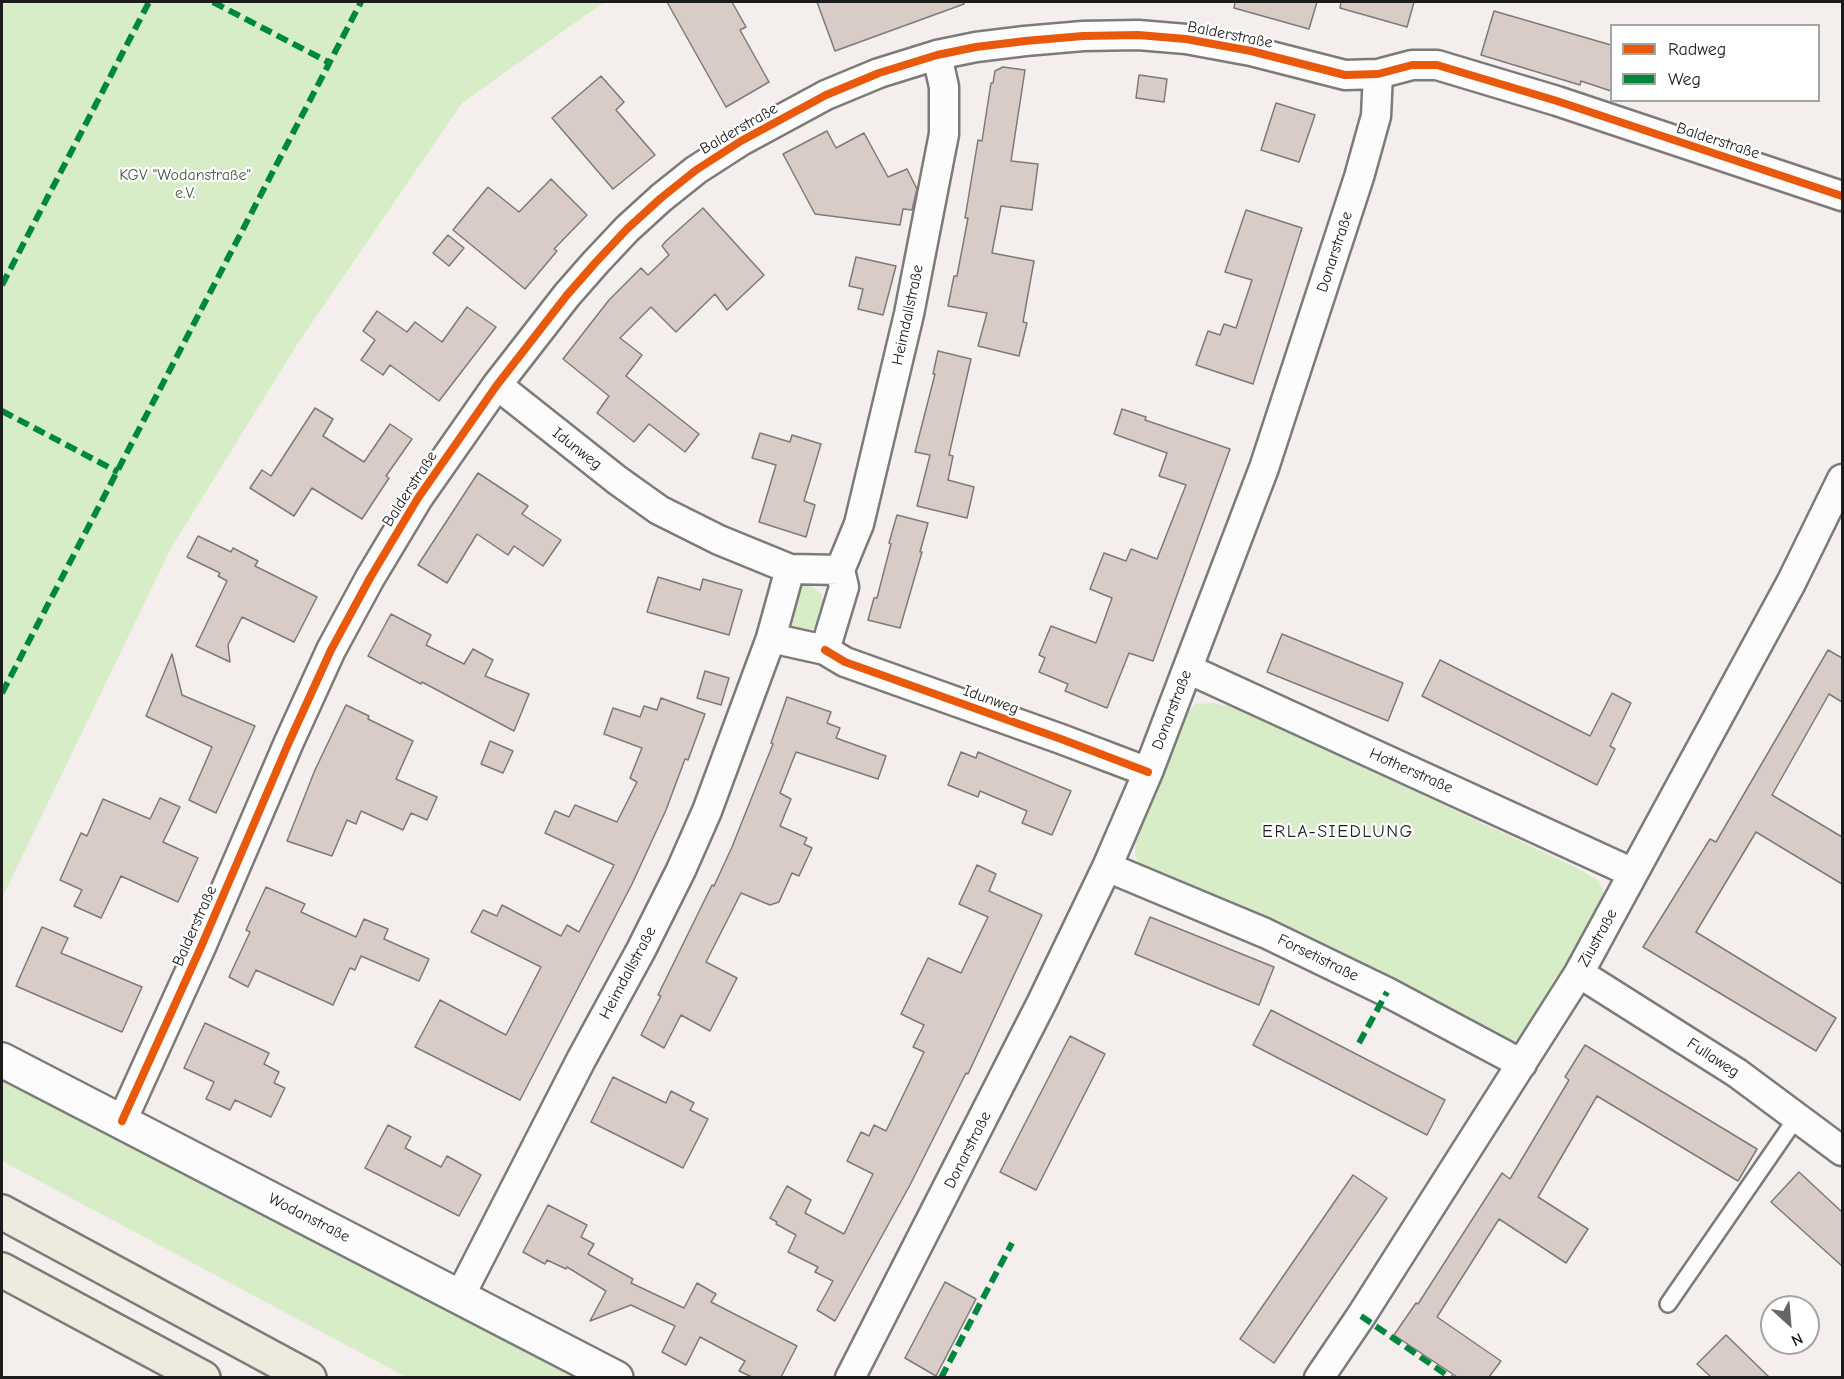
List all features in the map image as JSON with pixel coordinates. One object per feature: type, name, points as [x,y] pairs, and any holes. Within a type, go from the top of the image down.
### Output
[{"type":"highway","points":[[2,1212],[309,1377]]},
{"type":"highway","points":[[2,1270],[203,1377]]},
{"type":"street","name":"Balderstraße","points":[[122,1121],[331,650],[370,578],[418,498],[497,385],[567,295],[627,229],[696,170],[741,141],[826,95],[879,73],[976,46],[1083,36],[1138,35],[1186,39],[1251,51],[1345,75],[1378,74],[1412,65],[1437,65],[1557,101],[1842,196]]},
{"type":"street","name":"Heimdallstraße","points":[[825,650],[844,587],[840,570],[862,513],[909,314],[944,134],[944,87],[937,55]]},
{"type":"street","name":"Donarstraße","points":[[850,1377],[1027,1033],[1107,867],[1148,772],[1264,468],[1359,177],[1376,116],[1378,74]]},
{"type":"street","name":"Idunweg","points":[[497,385],[617,480],[659,510],[686,525],[790,569]]},
{"type":"street","name":"Ziustraße","points":[[1319,1377],[1361,1316],[1579,973],[1791,583],[1842,479]]},
{"type":"street","name":"Heimdallstraße","points":[[459,1296],[681,870],[707,811],[771,638],[790,569]]},
{"type":"street","points":[[790,569],[840,570]]},
{"type":"street","points":[[771,638],[825,650]]},
{"type":"street","name":"Idunweg","points":[[825,650],[845,662],[1148,772]]},
{"type":"street","name":"Hotherstraße","points":[[1188,669],[1633,873]]},
{"type":"street","name":"Forsetistraße","points":[[1107,867],[1265,933],[1387,992],[1522,1064]]},
{"type":"street","name":"Fullaweg","points":[[1579,973],[1737,1072],[1842,1151]]},
{"type":"street","name":"Wodanstraße","points":[[2,1060],[616,1377]]},
{"type":"lane","points":[[1668,1304],[1797,1117]]},
{"type":"green space","name":"KGV \"Wodanstraße\" e.V.","points":[[2,2],[604,2],[462,103],[298,343],[171,548],[2,898]]},
{"type":"green space","points":[[802,585],[811,586],[822,594],[824,606],[817,627],[808,631],[798,629],[789,623],[792,594]]},
{"type":"green space","points":[[1213,703],[1238,708],[1581,870],[1599,881],[1604,893],[1601,906],[1525,1031],[1517,1040],[1509,1042],[1141,867],[1135,855],[1135,839],[1183,718],[1195,704]]},
{"type":"green space","points":[[2,1079],[583,1377],[406,1377],[2,1161]]},
{"type":"building","points":[[667,2],[732,2],[746,27],[740,30],[769,82],[726,107]]},
{"type":"building","points":[[817,2],[963,2],[964,4],[835,51]]},
{"type":"building","points":[[1235,2],[1317,2],[1309,29],[1234,8]]},
{"type":"building","points":[[1341,2],[1414,2],[1407,27],[1340,8]]},
{"type":"building","points":[[1494,11],[1610,45],[1610,91],[1581,81],[1580,85],[1481,55]]},
{"type":"building","points":[[1003,67],[1025,70],[1011,161],[1038,164],[1032,210],[1001,206],[992,253],[1034,261],[1023,322],[1027,323],[1019,356],[978,346],[987,313],[948,306],[954,276],[957,276],[968,218],[965,218],[978,140],[982,141],[991,83],[993,83],[995,71]]},
{"type":"building","points":[[1139,75],[1167,79],[1164,102],[1136,98]]},
{"type":"building","points":[[601,76],[624,102],[616,110],[655,155],[613,189],[552,118]]},
{"type":"building","points":[[1276,103],[1315,115],[1299,162],[1261,150]]},
{"type":"building","points":[[827,131],[836,148],[864,133],[888,177],[907,169],[917,189],[912,210],[903,209],[900,225],[815,214],[783,154]]},
{"type":"building","points":[[551,179],[587,215],[554,249],[557,251],[525,289],[453,230],[488,187],[519,212]]},
{"type":"building","points":[[703,208],[764,275],[727,310],[715,294],[676,332],[651,307],[620,338],[642,355],[626,376],[699,434],[685,452],[649,424],[634,442],[597,413],[609,396],[563,359],[609,300],[641,268],[648,275],[669,255],[662,246]]},
{"type":"building","points":[[1246,210],[1302,228],[1253,384],[1196,365],[1208,331],[1220,335],[1224,324],[1236,328],[1252,280],[1225,272]]},
{"type":"building","points":[[448,235],[464,248],[449,266],[433,253]]},
{"type":"building","points":[[856,257],[896,266],[883,315],[858,309],[863,289],[849,286]]},
{"type":"building","points":[[467,307],[496,327],[439,401],[390,365],[383,375],[361,360],[375,340],[363,331],[377,311],[407,332],[415,322],[442,342]]},
{"type":"building","points":[[938,351],[971,359],[949,455],[953,456],[948,480],[974,487],[967,518],[917,506],[930,455],[915,452],[935,374],[933,374]]},
{"type":"building","points":[[315,408],[333,419],[323,436],[364,462],[390,424],[412,439],[386,476],[389,478],[362,519],[312,488],[294,516],[250,488],[262,470],[271,476]]},
{"type":"building","points":[[1122,409],[1146,417],[1145,420],[1230,449],[1153,661],[1129,653],[1107,708],[1065,691],[1068,684],[1039,672],[1045,658],[1039,655],[1051,626],[1096,643],[1112,598],[1090,589],[1104,553],[1126,561],[1131,549],[1157,559],[1186,485],[1159,476],[1167,453],[1114,434]]},
{"type":"building","points":[[760,433],[790,442],[792,435],[821,444],[804,501],[815,505],[806,537],[759,522],[776,465],[752,458]]},
{"type":"building","points":[[478,473],[528,506],[522,514],[561,540],[543,566],[514,546],[508,555],[477,534],[447,583],[418,565]]},
{"type":"building","points":[[897,515],[928,523],[900,628],[868,620],[874,598],[877,598]]},
{"type":"building","points":[[198,536],[231,552],[233,548],[258,561],[255,566],[317,597],[294,642],[242,617],[228,645],[230,662],[196,646],[227,581],[218,576],[220,573],[187,557]]},
{"type":"building","points":[[658,577],[700,590],[703,579],[742,590],[729,635],[647,612]]},
{"type":"building","points":[[391,614],[431,635],[426,645],[464,664],[473,649],[493,660],[485,676],[529,694],[514,731],[368,656]]},
{"type":"building","points":[[1282,634],[1403,683],[1388,721],[1267,672]]},
{"type":"building","points":[[1828,650],[1842,658],[1842,702],[1829,694],[1772,795],[1842,837],[1842,884],[1756,832],[1696,932],[1836,1018],[1816,1051],[1643,947],[1710,839],[1716,842]]},
{"type":"building","points":[[172,654],[182,695],[255,726],[216,813],[189,800],[212,747],[146,716]]},
{"type":"building","points":[[1440,660],[1590,736],[1612,693],[1631,703],[1610,746],[1615,749],[1597,785],[1422,696]]},
{"type":"building","points":[[705,671],[729,678],[721,705],[697,698]]},
{"type":"building","points":[[787,697],[831,712],[827,723],[840,728],[836,738],[886,756],[878,779],[796,752],[780,793],[791,799],[780,826],[807,838],[804,844],[812,848],[799,876],[792,873],[779,902],[770,905],[741,893],[706,962],[737,978],[710,1031],[681,1015],[664,1048],[641,1035],[661,996],[658,995],[732,847],[773,744],[771,743]]},
{"type":"building","points":[[661,698],[705,714],[688,760],[685,759],[666,810],[632,884],[520,1100],[415,1047],[440,1000],[506,1035],[541,967],[471,932],[483,910],[497,916],[502,905],[561,936],[567,925],[579,932],[614,865],[545,833],[555,811],[569,817],[575,805],[617,822],[637,782],[630,778],[642,748],[604,734],[613,708],[640,717],[644,706],[657,710]]},
{"type":"building","points":[[346,705],[369,716],[368,719],[413,741],[396,779],[437,797],[427,820],[411,813],[403,830],[361,811],[356,824],[347,820],[332,856],[287,841],[315,770]]},
{"type":"building","points":[[490,741],[513,751],[503,773],[481,764]]},
{"type":"building","points":[[961,752],[976,758],[978,752],[1071,791],[1052,835],[1022,823],[1027,811],[980,791],[978,797],[948,785]]},
{"type":"building","points":[[160,798],[180,807],[163,842],[198,858],[178,902],[121,876],[101,918],[74,906],[82,890],[60,880],[81,833],[87,836],[103,799],[150,819]]},
{"type":"building","points":[[977,865],[996,874],[989,891],[1042,915],[968,1074],[966,1073],[910,1185],[835,1321],[817,1310],[833,1281],[815,1272],[818,1267],[788,1252],[796,1235],[770,1218],[787,1186],[811,1200],[805,1213],[844,1234],[873,1174],[847,1161],[861,1132],[869,1136],[874,1125],[886,1131],[924,1052],[913,1047],[924,1025],[901,1014],[928,958],[961,973],[988,917],[959,904]]},
{"type":"building","points":[[266,887],[305,904],[301,912],[356,937],[364,919],[388,929],[384,939],[429,959],[419,981],[361,956],[355,970],[350,968],[333,1005],[256,970],[248,987],[229,977],[250,932],[246,930]]},
{"type":"building","points":[[1150,917],[1274,967],[1259,1005],[1135,954]]},
{"type":"building","points":[[42,927],[68,938],[61,953],[142,987],[122,1032],[16,986]]},
{"type":"building","points":[[1271,1010],[1445,1100],[1427,1135],[1253,1045]]},
{"type":"building","points":[[205,1023],[269,1053],[264,1064],[279,1072],[274,1083],[285,1088],[271,1117],[235,1100],[230,1110],[206,1099],[214,1082],[184,1068]]},
{"type":"building","points":[[1070,1036],[1105,1054],[1036,1190],[1000,1172]]},
{"type":"building","points":[[1585,1045],[1757,1149],[1738,1181],[1597,1096],[1538,1197],[1588,1229],[1566,1263],[1499,1219],[1437,1317],[1501,1361],[1489,1377],[1457,1377],[1394,1335],[1416,1303],[1418,1304],[1502,1173],[1510,1179],[1569,1080],[1565,1077]]},
{"type":"building","points":[[613,1077],[666,1103],[671,1091],[694,1103],[690,1110],[708,1119],[683,1168],[591,1122]]},
{"type":"building","points":[[388,1125],[411,1137],[405,1148],[441,1167],[447,1156],[481,1175],[459,1216],[365,1168]]},
{"type":"building","points":[[1799,1172],[1842,1212],[1842,1266],[1771,1202]]},
{"type":"building","points":[[1353,1175],[1387,1198],[1274,1363],[1240,1339]]},
{"type":"building","points":[[548,1205],[587,1225],[581,1237],[594,1244],[588,1254],[633,1279],[631,1283],[684,1308],[697,1283],[716,1294],[711,1302],[797,1346],[781,1377],[752,1377],[739,1371],[745,1361],[700,1337],[686,1365],[662,1352],[675,1326],[631,1305],[590,1321],[606,1291],[567,1267],[566,1269],[547,1260],[545,1264],[523,1252]]},
{"type":"building","points":[[945,1282],[976,1299],[936,1376],[905,1358]]},
{"type":"building","points":[[1726,1335],[1769,1377],[1711,1377],[1697,1364]]},
{"type":"marked path","points":[[2,285],[149,2]]},
{"type":"marked path","points":[[213,2],[328,62]]},
{"type":"marked path","points":[[2,693],[361,2]]},
{"type":"marked path","points":[[2,411],[118,472]]},
{"type":"marked path","points":[[1359,1043],[1387,992]]},
{"type":"marked path","points":[[941,1378],[1012,1243]]},
{"type":"marked path","points":[[1361,1316],[1451,1378]]},
{"type":"cycle path","points":[[122,1121],[331,650],[370,578],[418,498],[497,385],[567,295],[627,229],[696,170],[741,141],[826,95],[879,73],[937,55],[976,47],[1083,36],[1138,35],[1186,39],[1251,51],[1345,75],[1378,74],[1412,65],[1437,65],[1557,101],[1842,196]]},
{"type":"cycle path","points":[[825,650],[845,662],[1148,772]]},
{"type":"district","name":"ERLA-SIEDLUNG","points":[[1338,832]]}]
